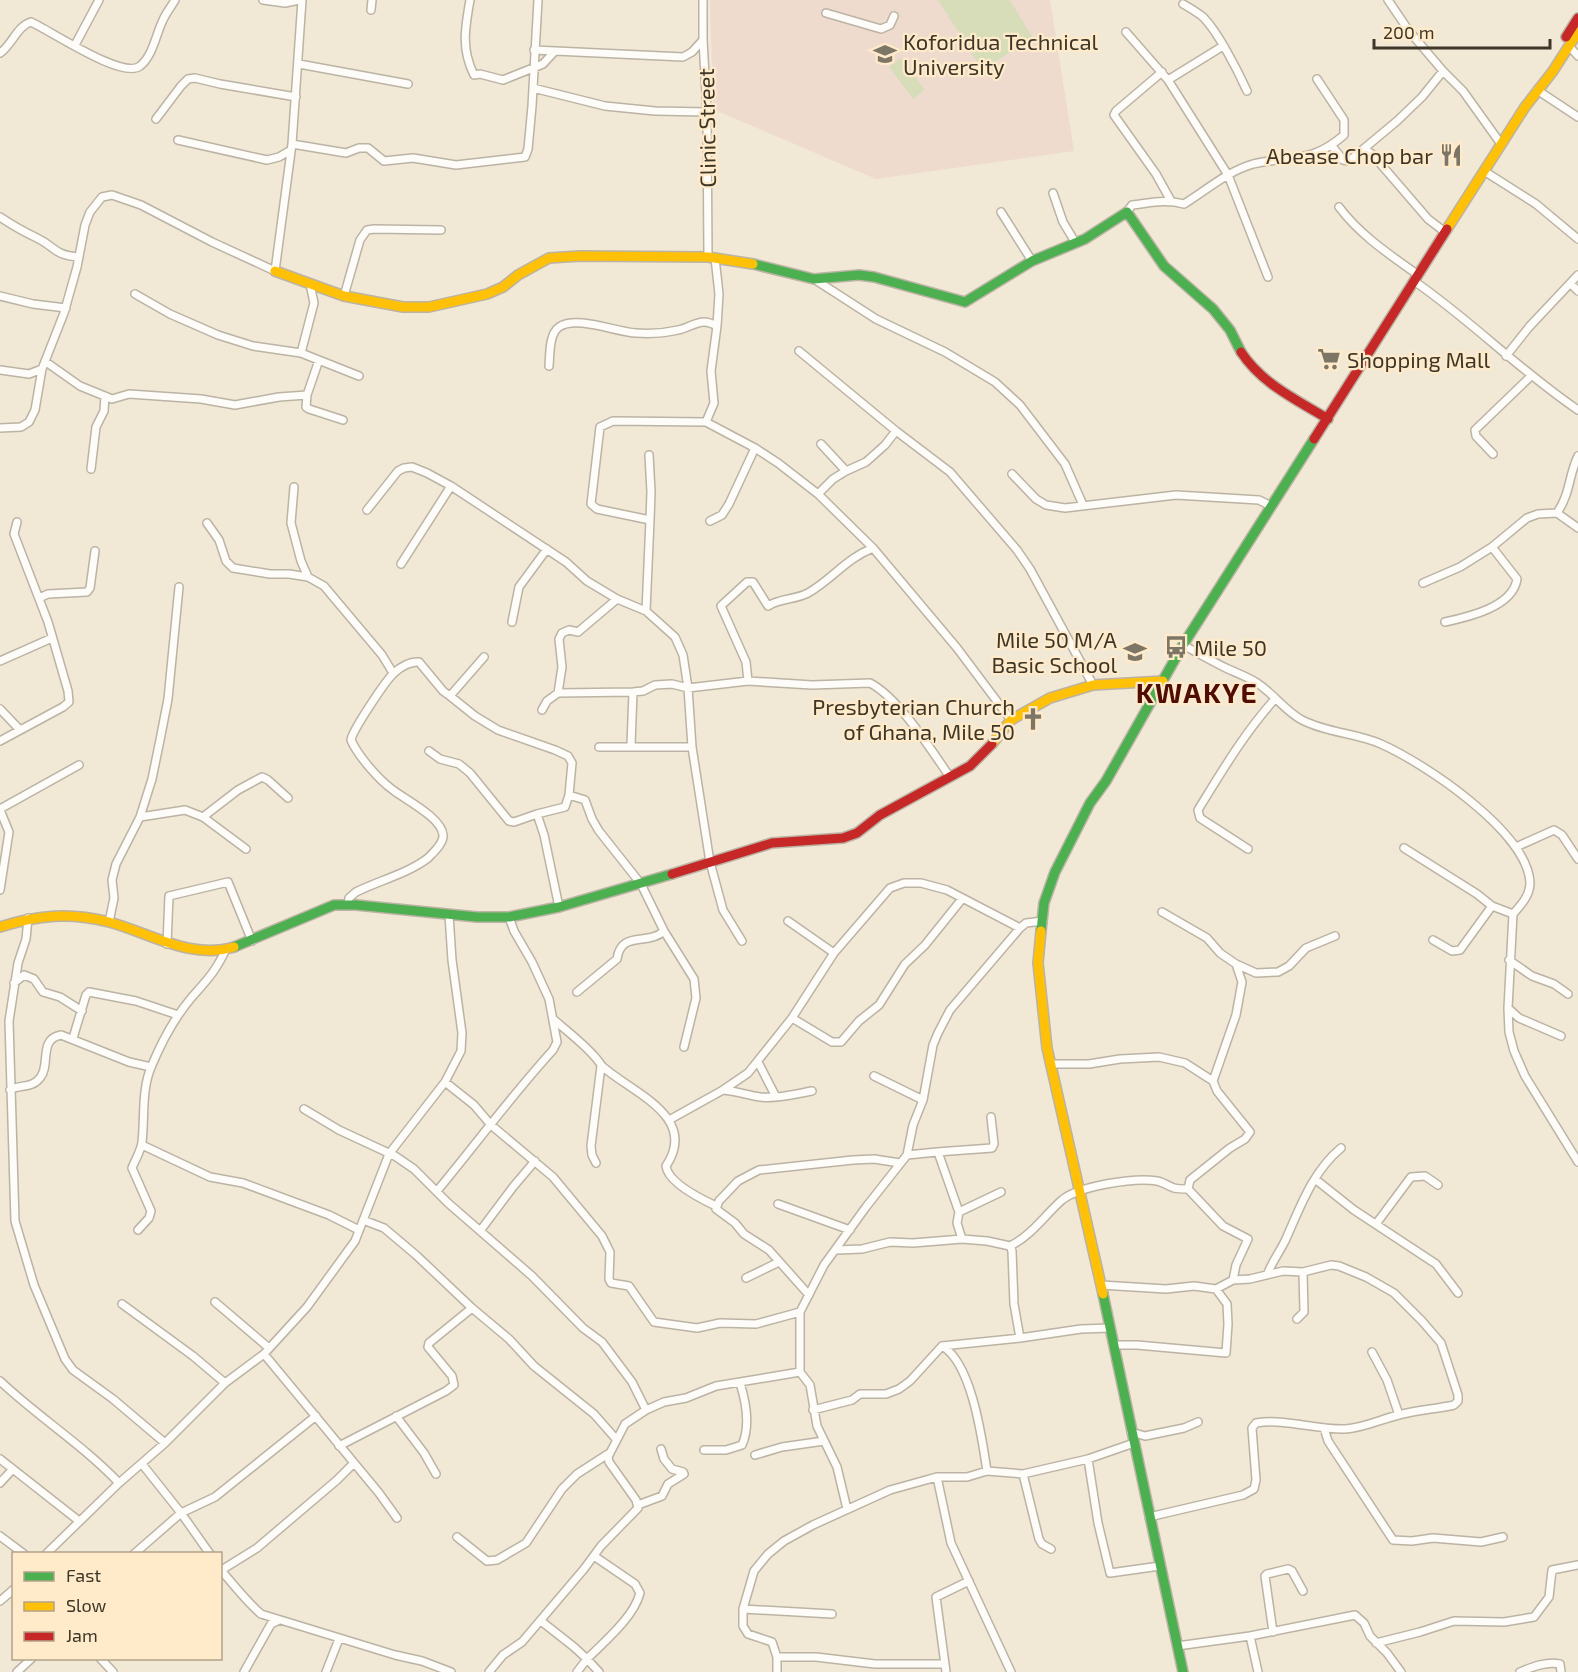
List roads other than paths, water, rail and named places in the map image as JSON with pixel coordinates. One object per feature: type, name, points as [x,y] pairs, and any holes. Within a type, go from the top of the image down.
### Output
[{"type":"main road","points":[[1538,89],[1546,69],[1578,18]]},
{"type":"main road","points":[[1183,1672],[1101,1285],[1047,1048],[1039,972],[1039,944],[1044,921],[1044,903],[1065,851],[1090,803],[1112,771],[1183,645],[1484,171],[1578,32]]},
{"type":"main road","points":[[275,271],[344,296],[403,307],[429,307],[487,294],[503,287],[518,275],[549,258],[580,256],[712,258],[760,265],[814,279],[859,275],[874,277],[965,302],[1032,261],[1085,239],[1127,212],[1164,266],[1213,309],[1230,330],[1242,354],[1253,368],[1269,383],[1328,419]]},
{"type":"main road","points":[[1,924],[47,915],[77,917],[109,922],[167,944],[196,949],[226,949],[329,907],[348,905],[449,915],[509,917],[559,907],[772,843],[843,838],[856,833],[880,815],[970,766],[986,752],[1011,720],[1050,698],[1093,685],[1163,681]]},
{"type":"street","points":[[75,45],[99,0]]},
{"type":"street","points":[[0,53],[26,23],[31,22],[114,66],[132,69],[139,67],[145,60],[175,0]]},
{"type":"street","points":[[0,428],[21,427],[29,422],[35,410],[44,366],[66,308],[85,225],[90,212],[102,197],[112,195],[141,205],[212,242],[275,271],[296,97],[300,0],[285,3],[263,0]]},
{"type":"street","points":[[371,10],[372,0]]},
{"type":"street","points":[[470,0],[465,42],[466,60],[474,75],[480,74],[502,80],[543,64],[554,52]]},
{"type":"street","points":[[178,140],[267,160],[279,158],[291,147],[346,153],[359,148],[368,148],[384,161],[413,158],[456,165],[525,157],[528,149],[538,0]]},
{"type":"street","name":"Clinic Street","points":[[703,0],[712,258],[719,294],[711,371],[714,403],[706,422]]},
{"type":"street","points":[[1388,0],[1409,31],[1463,91],[1502,144]]},
{"type":"street","points":[[1183,4],[1201,15],[1223,46],[1247,91]]},
{"type":"street","points":[[826,13],[881,29],[890,25],[894,16]]},
{"type":"street","points":[[1126,32],[1168,80],[1228,175],[1268,277]]},
{"type":"street","points":[[534,50],[683,57],[692,52],[703,40]]},
{"type":"street","points":[[1168,80],[1223,46]]},
{"type":"street","points":[[1569,46],[1578,56]]},
{"type":"street","points":[[299,64],[408,84]]},
{"type":"street","points":[[1332,146],[1346,162],[1364,149],[1422,97],[1443,71]]},
{"type":"street","points":[[1162,72],[1114,115],[1156,174],[1171,201]]},
{"type":"street","points":[[156,119],[188,79],[195,78],[296,97]]},
{"type":"street","points":[[1127,212],[1132,205],[1154,201],[1184,204],[1228,175],[1252,164],[1311,155],[1323,152],[1332,146],[1344,135],[1346,126],[1317,79]]},
{"type":"street","points":[[533,88],[606,106],[655,111],[707,112]]},
{"type":"street","points":[[1538,89],[1578,117]]},
{"type":"street","points":[[1364,149],[1372,154],[1428,219],[1446,232]]},
{"type":"street","points":[[1484,171],[1536,204],[1578,239]]},
{"type":"street","points":[[1053,193],[1063,222],[1075,242]]},
{"type":"street","points":[[1340,207],[1352,224],[1370,241],[1506,356],[1578,410]]},
{"type":"street","points":[[1001,212],[1032,261]]},
{"type":"street","points":[[0,217],[39,239],[57,253],[79,257]]},
{"type":"street","points":[[344,296],[360,240],[367,230],[441,230]]},
{"type":"street","points":[[1506,356],[1528,327],[1578,275]]},
{"type":"street","points":[[814,279],[876,319],[945,352],[995,382],[1020,405],[1065,464],[1083,505]]},
{"type":"street","points":[[301,353],[314,303],[310,284]]},
{"type":"street","points":[[1570,284],[1578,291]]},
{"type":"street","points":[[135,294],[170,314],[218,335],[253,346],[301,353],[359,376]]},
{"type":"street","points":[[0,296],[33,304],[66,308]]},
{"type":"street","points":[[549,366],[554,334],[557,328],[564,324],[575,322],[590,324],[618,332],[639,334],[678,330],[705,321],[717,326]]},
{"type":"street","points":[[799,351],[950,472],[1017,550],[1030,569],[1093,685]]},
{"type":"street","points":[[319,360],[307,394],[306,404],[309,409],[343,420]]},
{"type":"street","points":[[0,370],[29,374],[44,366]]},
{"type":"street","points":[[44,366],[80,386],[112,399],[129,394],[201,399],[235,405],[307,394]]},
{"type":"street","points":[[1493,454],[1476,436],[1475,430],[1531,376]]},
{"type":"street","points":[[91,470],[96,427],[104,411],[105,396]]},
{"type":"street","points":[[650,520],[597,508],[591,504],[600,427],[614,421],[706,422],[755,447],[818,494],[873,548],[957,648],[1011,720]]},
{"type":"street","points":[[818,494],[833,479],[866,462],[885,445],[896,431]]},
{"type":"street","points":[[821,444],[846,471]]},
{"type":"street","points":[[711,520],[722,515],[729,504],[755,447]]},
{"type":"street","points":[[646,611],[651,492],[649,455]]},
{"type":"street","points":[[1557,513],[1566,499],[1572,469],[1578,456]]},
{"type":"street","points":[[367,510],[398,471],[412,467],[427,473],[451,486],[547,549],[587,581],[617,599],[646,611],[675,637],[683,655],[692,747],[710,862],[723,910],[742,941]]},
{"type":"street","points":[[1012,474],[1036,499],[1046,505],[1065,508],[1176,495],[1259,500],[1271,506]]},
{"type":"street","points":[[401,564],[451,486]]},
{"type":"street","points":[[294,487],[291,523],[301,561],[308,577]]},
{"type":"street","points":[[1423,583],[1460,567],[1492,548],[1527,518],[1538,514],[1557,513],[1578,528]]},
{"type":"street","points":[[0,741],[69,702],[68,691],[39,598],[14,534],[17,522]]},
{"type":"street","points":[[207,523],[219,540],[226,561],[233,568],[308,577],[324,585],[382,655],[393,673]]},
{"type":"street","points":[[748,681],[746,662],[721,606],[751,581],[768,606],[800,597],[822,584],[851,559],[873,548]]},
{"type":"street","points":[[1445,622],[1471,617],[1492,607],[1510,595],[1516,587],[1517,579],[1492,548]]},
{"type":"street","points":[[512,622],[519,587],[547,549]]},
{"type":"street","points":[[39,598],[48,594],[87,592],[90,588],[95,551]]},
{"type":"street","points":[[109,922],[114,898],[112,880],[116,864],[140,817],[152,779],[168,699],[179,587]]},
{"type":"street","points":[[558,693],[562,667],[559,639],[562,633],[569,630],[578,632],[617,599]]},
{"type":"street","points":[[0,661],[52,638]]},
{"type":"street","points":[[1183,645],[1257,683],[1300,719],[1379,744],[1420,765],[1488,817],[1516,847],[1530,883],[1528,893],[1513,914],[1509,960],[1509,1032],[1521,1068],[1578,1162]]},
{"type":"street","points":[[450,696],[484,657]]},
{"type":"street","points":[[348,905],[349,898],[356,892],[428,858],[443,840],[440,825],[415,804],[391,789],[365,761],[351,740],[354,729],[393,673],[413,661],[419,662],[443,691],[475,716],[498,730],[568,756],[572,763],[569,795],[565,807],[514,822],[509,821],[470,773],[459,764],[440,759],[429,750]]},
{"type":"street","points":[[542,710],[547,700],[558,693],[633,692],[643,691],[655,685],[672,684],[688,688],[748,681],[812,685],[870,683],[878,687],[910,721],[950,777]]},
{"type":"street","points":[[631,745],[633,692]]},
{"type":"street","points":[[1248,849],[1200,818],[1198,810],[1233,757],[1242,739],[1275,699]]},
{"type":"street","points":[[0,709],[20,730]]},
{"type":"street","points":[[599,747],[631,745],[692,747]]},
{"type":"street","points":[[0,890],[9,832],[0,810],[80,765]]},
{"type":"street","points":[[203,817],[238,790],[262,777],[288,798]]},
{"type":"street","points":[[569,795],[585,800],[599,831],[641,884],[664,931],[694,979],[696,998],[684,1047]]},
{"type":"street","points":[[140,817],[185,810],[203,817],[246,849]]},
{"type":"street","points":[[537,814],[544,835],[559,907]]},
{"type":"street","points":[[1516,847],[1554,830],[1562,835],[1578,859]]},
{"type":"street","points":[[1404,848],[1492,906],[1513,914]]},
{"type":"street","points":[[167,944],[169,896],[228,882],[252,940]]},
{"type":"street","points":[[669,1120],[748,1074],[792,1017],[834,953],[890,888],[904,883],[921,883],[946,890],[1020,928]]},
{"type":"street","points":[[792,1017],[832,1042],[841,1042],[859,1021],[879,1005],[905,964],[925,945],[962,899]]},
{"type":"street","points":[[1433,940],[1452,951],[1460,950],[1492,906]]},
{"type":"street","points":[[1162,912],[1207,939],[1220,953],[1236,964],[1256,973]]},
{"type":"street","points":[[48,1552],[119,1483],[165,1443],[225,1383],[267,1351],[308,1307],[355,1241],[389,1154],[445,1082],[461,1051],[462,1033],[452,960],[449,915]]},
{"type":"street","points":[[437,1191],[508,1101],[553,1050],[557,1042],[546,992],[509,917]]},
{"type":"street","points":[[28,918],[26,939],[14,983],[9,1021],[15,1221],[34,1285],[64,1359],[74,1370],[165,1443]]},
{"type":"street","points":[[788,921],[834,953]]},
{"type":"street","points":[[847,1509],[837,1467],[817,1426],[810,1385],[800,1372],[800,1312],[825,1265],[907,1155],[912,1125],[923,1100],[933,1046],[950,1010],[1020,928],[1026,923],[1044,921]]},
{"type":"street","points":[[577,992],[617,959],[618,949],[622,945],[660,935],[664,931]]},
{"type":"street","points":[[1242,982],[1248,975],[1278,972],[1289,966],[1306,948],[1335,936]]},
{"type":"street","points":[[138,1230],[149,1218],[151,1211],[132,1168],[142,1145],[145,1090],[151,1067],[178,1015],[208,981],[226,949]]},
{"type":"street","points":[[1509,960],[1532,976],[1554,984],[1568,994]]},
{"type":"street","points":[[1213,1081],[1236,1015],[1242,982],[1236,964]]},
{"type":"street","points":[[14,983],[24,975],[34,979],[43,992],[60,997],[82,1011]]},
{"type":"street","points":[[72,1038],[86,994],[89,992],[135,1000],[178,1015]]},
{"type":"street","points":[[1508,1008],[1519,1017],[1561,1036]]},
{"type":"street","points":[[553,1019],[594,1056],[601,1066],[648,1099],[669,1120],[675,1135],[675,1146],[674,1154],[666,1166],[666,1172],[686,1190],[716,1206],[722,1215],[735,1223],[744,1234],[769,1250],[809,1295]]},
{"type":"street","points":[[10,1090],[17,1085],[29,1086],[39,1079],[46,1049],[52,1038],[61,1035],[129,1062],[151,1067]]},
{"type":"street","points":[[1051,1064],[1083,1064],[1159,1057],[1185,1063],[1213,1081],[1217,1091],[1250,1132],[1245,1139],[1190,1180],[1188,1189]]},
{"type":"street","points":[[758,1062],[776,1097]]},
{"type":"street","points":[[596,1163],[591,1146],[601,1066]]},
{"type":"street","points":[[874,1077],[923,1100]]},
{"type":"street","points":[[445,1082],[474,1105],[491,1125],[553,1177],[602,1236],[610,1252],[609,1279],[611,1283],[629,1286],[654,1322],[698,1328],[720,1323],[756,1324],[800,1312]]},
{"type":"street","points":[[723,1090],[761,1097],[812,1091]]},
{"type":"street","points":[[304,1108],[339,1130],[414,1169],[448,1203],[532,1276],[583,1328],[602,1342],[632,1382],[646,1410]]},
{"type":"street","points":[[907,1155],[992,1148],[994,1144],[991,1117]]},
{"type":"street","points":[[142,1145],[210,1177],[243,1183],[329,1215],[359,1230]]},
{"type":"street","points":[[1267,1275],[1284,1243],[1301,1201],[1327,1162],[1341,1148]]},
{"type":"street","points":[[937,1152],[959,1212],[957,1223],[962,1239]]},
{"type":"street","points":[[716,1206],[718,1201],[738,1181],[759,1170],[853,1160],[874,1159],[900,1163]]},
{"type":"street","points":[[480,1231],[535,1161]]},
{"type":"street","points":[[1376,1224],[1411,1177],[1425,1176],[1438,1185]]},
{"type":"street","points":[[837,1250],[862,1249],[890,1242],[914,1243],[962,1239],[1010,1246],[1026,1235],[1065,1198],[1079,1191],[1138,1179],[1157,1181],[1172,1188],[1188,1189],[1223,1226],[1248,1239],[1236,1265],[1233,1280]]},
{"type":"street","points":[[1315,1179],[1354,1210],[1436,1264],[1458,1293]]},
{"type":"street","points":[[959,1212],[1001,1192]]},
{"type":"street","points":[[778,1204],[850,1230]]},
{"type":"street","points":[[363,1220],[389,1232],[441,1276],[471,1308],[509,1339],[534,1366],[594,1414],[616,1439]]},
{"type":"street","points":[[1010,1246],[1014,1304],[1020,1338]]},
{"type":"street","points":[[746,1278],[778,1262]]},
{"type":"street","points":[[1101,1285],[1166,1288],[1194,1286],[1216,1289],[1233,1280],[1250,1279],[1283,1271],[1302,1272],[1332,1265],[1366,1277],[1394,1293],[1441,1343],[1458,1401],[1454,1405],[1399,1415],[1345,1429],[1270,1422],[1256,1423],[1252,1428],[1256,1480],[1254,1489],[1243,1495],[1149,1517]]},
{"type":"street","points":[[1297,1319],[1304,1312],[1302,1272]]},
{"type":"street","points":[[1113,1345],[1226,1353],[1227,1304],[1216,1289]]},
{"type":"street","points":[[216,1302],[267,1351],[397,1518]]},
{"type":"street","points":[[122,1304],[193,1356],[225,1383]]},
{"type":"street","points":[[339,1446],[446,1392],[454,1385],[452,1376],[428,1347],[429,1343],[471,1308]]},
{"type":"street","points":[[813,1410],[852,1400],[860,1394],[886,1394],[899,1389],[910,1381],[942,1346],[1081,1329],[1110,1328]]},
{"type":"street","points":[[942,1346],[952,1352],[958,1362],[969,1392],[979,1421],[987,1471]]},
{"type":"street","points":[[1372,1352],[1387,1380],[1399,1415]]},
{"type":"street","points":[[457,1537],[487,1561],[497,1560],[526,1543],[562,1489],[577,1474],[608,1454],[625,1424],[646,1410],[716,1386],[800,1372]]},
{"type":"street","points":[[0,1381],[119,1483]]},
{"type":"street","points":[[704,1450],[726,1449],[742,1445],[746,1423],[744,1395],[740,1383]]},
{"type":"street","points":[[136,1552],[181,1513],[215,1497],[316,1416]]},
{"type":"street","points":[[396,1416],[424,1452],[436,1473]]},
{"type":"street","points":[[1131,1432],[1145,1436],[1184,1428],[1198,1422]]},
{"type":"street","points":[[1324,1428],[1328,1441],[1393,1540],[1412,1541],[1432,1538],[1481,1542],[1503,1537]]},
{"type":"street","points":[[755,1455],[782,1447],[824,1441]]},
{"type":"street","points":[[777,1672],[777,1657],[772,1642],[748,1634],[743,1626],[742,1609],[754,1571],[768,1554],[784,1541],[813,1525],[890,1490],[937,1477],[967,1477],[987,1471],[1023,1474],[1088,1459],[1134,1443]]},
{"type":"street","points":[[489,1672],[503,1655],[522,1642],[541,1621],[601,1546],[634,1514],[638,1505],[662,1496],[668,1484],[684,1474],[672,1469],[664,1459],[661,1449]]},
{"type":"street","points":[[608,1454],[609,1462],[638,1505]]},
{"type":"street","points":[[0,1459],[79,1521]]},
{"type":"street","points":[[1088,1459],[1098,1523],[1110,1573],[1160,1566]]},
{"type":"street","points":[[142,1464],[209,1552]]},
{"type":"street","points":[[222,1569],[257,1548],[353,1464]]},
{"type":"street","points":[[0,1482],[12,1470]]},
{"type":"street","points":[[1023,1474],[1039,1539],[1042,1544],[1051,1549]]},
{"type":"street","points":[[937,1477],[951,1543],[1011,1672]]},
{"type":"street","points":[[0,1536],[21,1552]]},
{"type":"street","points":[[577,1672],[622,1623],[640,1593],[635,1584],[594,1556]]},
{"type":"street","points":[[1376,1642],[1454,1621],[1504,1622],[1534,1617],[1549,1597],[1552,1570],[1578,1565]]},
{"type":"street","points":[[1273,1632],[1265,1576],[1288,1569],[1292,1571],[1303,1591]]},
{"type":"street","points":[[222,1571],[261,1614],[339,1639],[422,1661],[451,1672]]},
{"type":"street","points":[[777,1657],[816,1657],[875,1664],[946,1668],[936,1597],[969,1581]]},
{"type":"street","points":[[0,1601],[12,1591]]},
{"type":"street","points":[[742,1609],[832,1614]]},
{"type":"street","points":[[1177,1646],[1273,1632],[1355,1615],[1364,1623],[1370,1636],[1395,1668],[1401,1672]]},
{"type":"street","points":[[244,1672],[271,1624],[279,1620]]},
{"type":"street","points":[[541,1621],[574,1647],[600,1672]]},
{"type":"street","points":[[1250,1636],[1258,1672]]},
{"type":"street","points":[[326,1672],[339,1639]]},
{"type":"street","points":[[17,1672],[31,1660]]},
{"type":"street","points":[[101,1660],[112,1672]]},
{"type":"street","points":[[1520,1672],[1534,1666],[1557,1662],[1560,1664],[1561,1672]]},
{"type":"street","points":[[100,1672],[107,1665]]},
{"type":"place","name":"Koforidua Technical University","points":[[885,54]]},
{"type":"place","name":"Abease Chop bar","points":[[1451,155]]},
{"type":"place","name":"Shopping Mall","points":[[1329,359]]},
{"type":"place","name":"Mile 50","points":[[1176,647]]},
{"type":"place","name":"Mile 50 M/A Basic School","points":[[1135,652]]},
{"type":"place","name":"Presbyterian Church of Ghana, Mile 50","points":[[1033,719]]},
{"type":"district","name":"KWAKYE","points":[[1197,692]]}]
